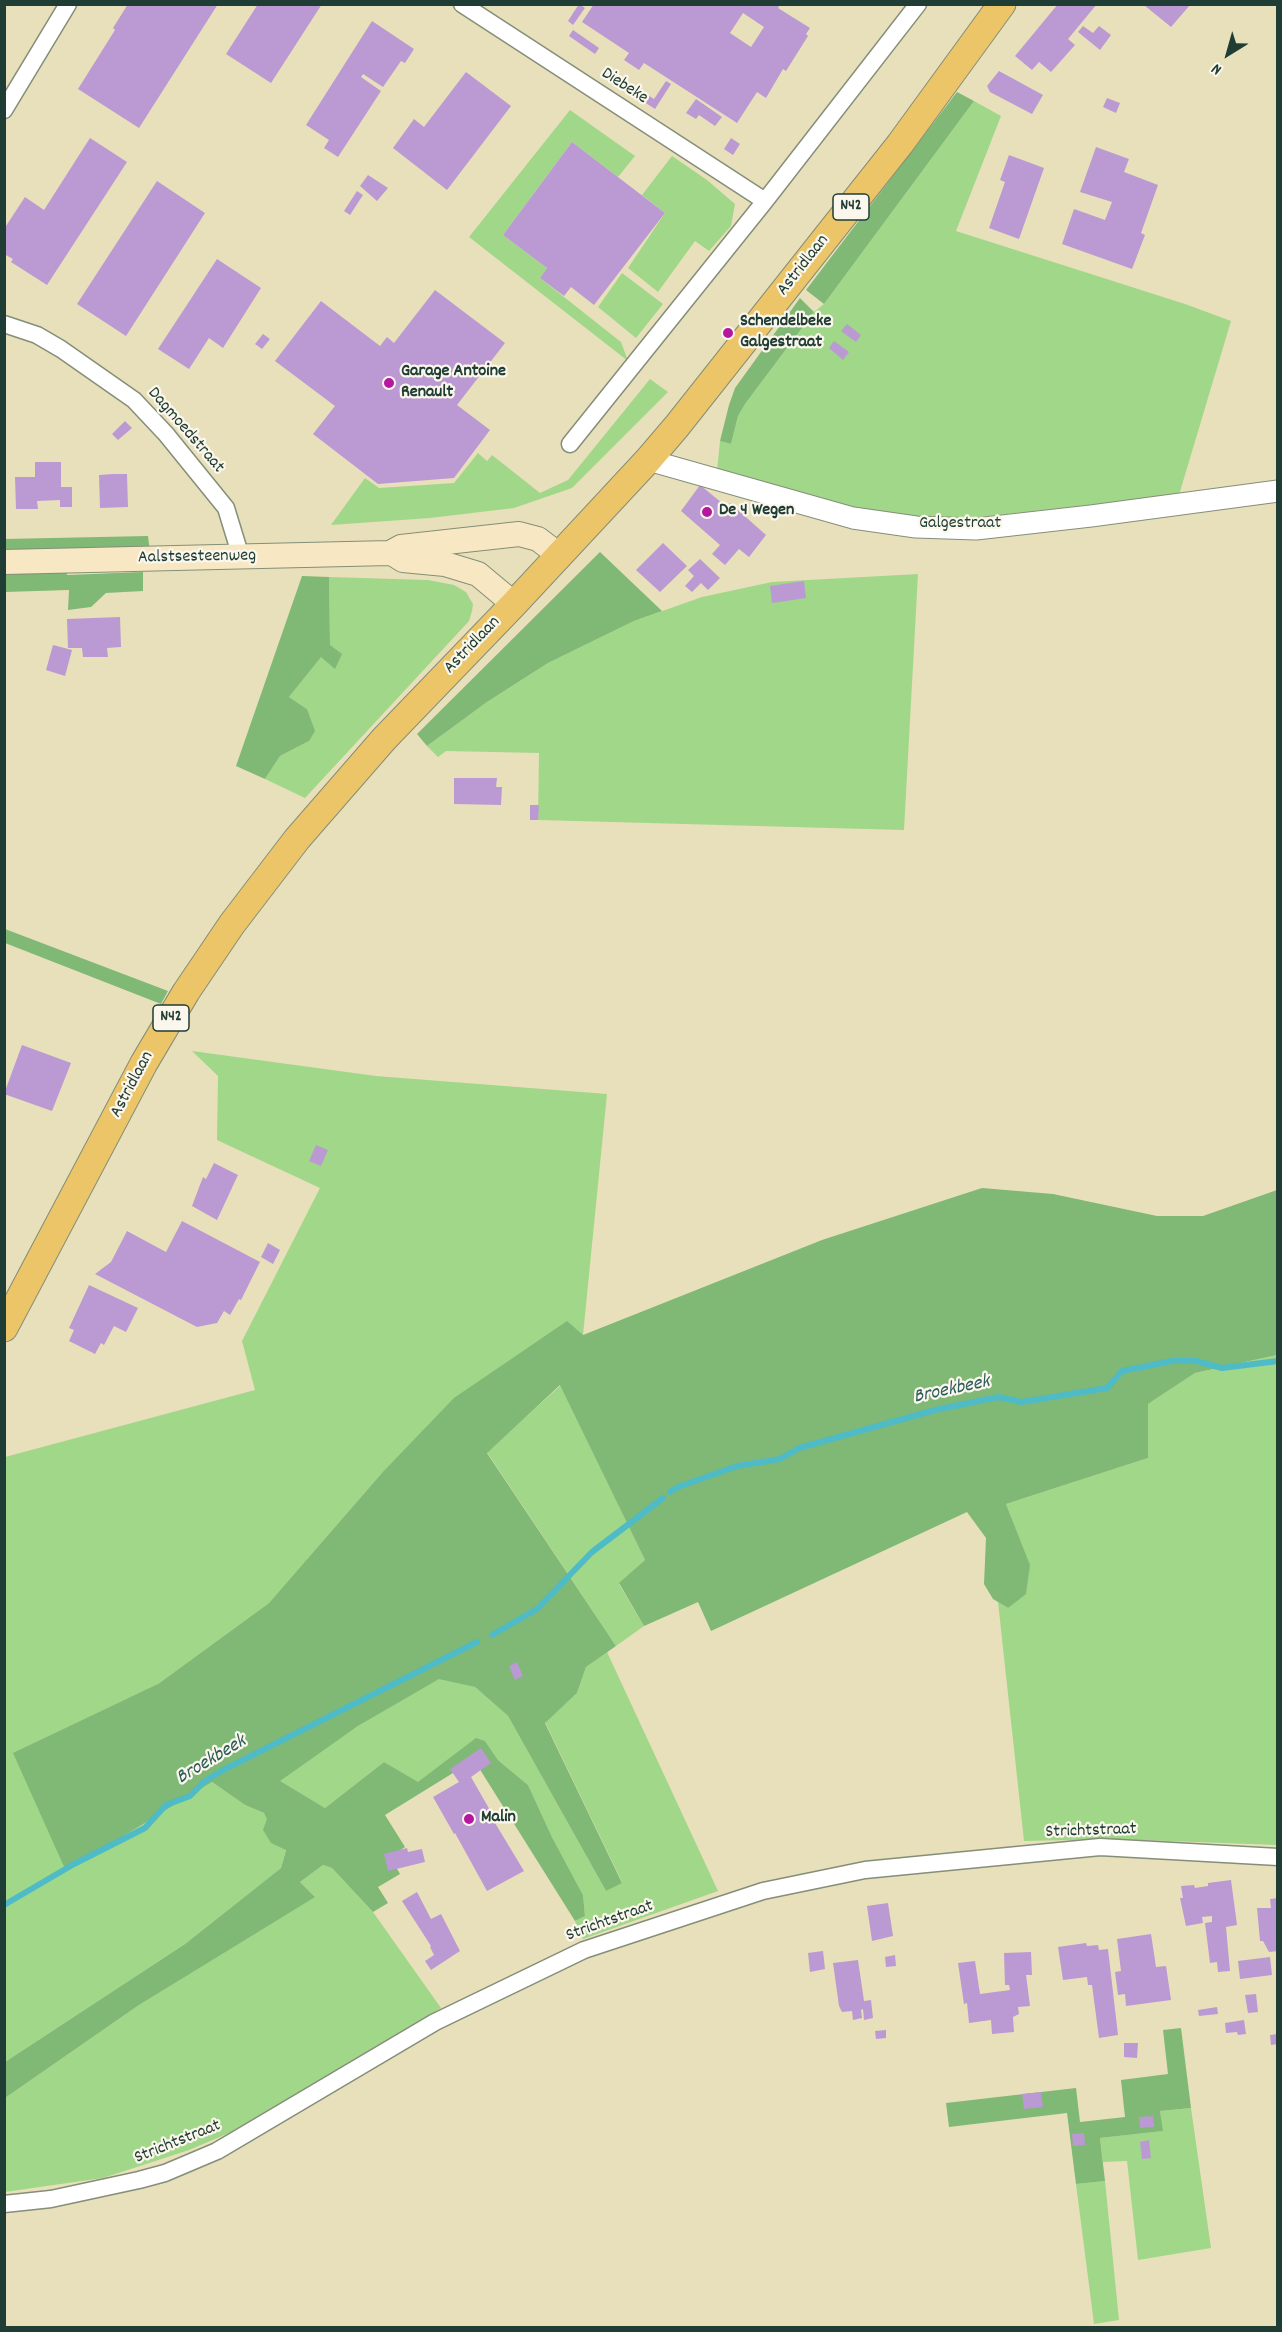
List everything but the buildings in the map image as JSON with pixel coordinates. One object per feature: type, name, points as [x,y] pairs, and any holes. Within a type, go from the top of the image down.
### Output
[{"type":"main road","name":"Astridlaan","points":[[4,1328],[144,1063],[186,992],[232,924],[297,839],[384,740],[648,460],[708,389],[900,144],[1002,4]]},
{"type":"main road","name":"Aalstsesteenweg","points":[[4,562],[390,553],[401,547],[519,534],[538,539],[559,555]]},
{"type":"main road","name":"Aalstsesteenweg","points":[[390,553],[403,560],[445,564],[478,574],[514,604]]},
{"type":"street","points":[[4,110],[68,4]]},
{"type":"street","name":"Diebeke","points":[[462,4],[765,201]]},
{"type":"street","points":[[570,444],[765,201],[918,4]]},
{"type":"street","name":"Dagmoedstraat","points":[[4,324],[37,335],[61,349],[134,400],[166,434],[226,508],[241,557]]},
{"type":"street","name":"Galgestraat","points":[[648,460],[853,518],[916,527],[976,529],[1278,491]]},
{"type":"street","name":"Strichtstraat","points":[[4,2204],[51,2199],[165,2173],[217,2151],[435,2022],[584,1950],[762,1891],[865,1870],[1100,1847],[1278,1857]]},
{"type":"green space","points":[[957,92],[974,101],[824,304],[806,290]]},
{"type":"green space","points":[[974,101],[1001,116],[956,231],[1185,304],[1231,321],[1179,495],[980,517],[912,518],[862,511],[717,471],[720,441],[731,444],[738,416],[745,404],[814,312],[824,304]]},
{"type":"green space","points":[[570,110],[635,156],[618,177],[572,142],[503,235],[547,268],[540,278],[621,342],[628,361],[469,237]]},
{"type":"green space","points":[[672,156],[707,180],[735,204],[731,226],[709,251],[695,241],[658,292],[628,268],[665,213],[642,195]]},
{"type":"green space","points":[[622,273],[663,304],[636,338],[598,307]]},
{"type":"green space","points":[[800,298],[814,312],[745,404],[738,416],[731,444],[720,441],[735,388]]},
{"type":"green space","points":[[650,379],[668,392],[572,488],[514,508],[430,518],[331,525],[365,478],[379,488],[454,483],[478,453],[487,461],[492,455],[540,493],[568,480]]},
{"type":"green space","points":[[148,536],[150,552],[66,554],[67,575],[143,572],[143,591],[106,593],[91,607],[68,610],[69,590],[5,592],[4,539]]},
{"type":"green space","points":[[600,552],[662,611],[634,621],[548,663],[487,702],[427,746],[417,734]]},
{"type":"green space","points":[[918,574],[904,830],[538,820],[539,753],[446,751],[438,757],[427,746],[487,702],[548,663],[634,621],[702,597],[772,582]]},
{"type":"green space","points":[[302,576],[329,577],[330,645],[342,654],[335,669],[321,657],[289,697],[307,709],[315,731],[309,741],[280,756],[265,779],[236,766]]},
{"type":"green space","points":[[329,577],[428,580],[454,585],[466,592],[473,604],[469,621],[305,798],[265,779],[280,756],[309,741],[307,709],[289,697],[330,645]]},
{"type":"green space","points":[[4,929],[168,991],[161,1004],[5,943]]},
{"type":"green space","points":[[192,1051],[376,1076],[607,1094],[583,1335],[381,1474],[269,1603],[158,1684],[66,1871],[212,1782],[245,1805],[264,1813],[286,1849],[281,1868],[185,1944],[5,2062],[5,1457],[255,1390],[242,1341],[320,1188],[217,1140],[218,1076]]},
{"type":"green space","points":[[982,1188],[1053,1194],[1157,1216],[1203,1216],[1277,1190],[1277,1355],[1195,1373],[1148,1404],[1148,1458],[1006,1504],[1030,1565],[1026,1594],[1008,1608],[993,1599],[984,1584],[986,1538],[967,1512],[711,1631],[698,1602],[644,1626],[619,1583],[645,1560],[560,1385],[487,1453],[616,1646],[586,1667],[577,1693],[545,1723],[622,1883],[606,1891],[508,1716],[475,1687],[439,1679],[358,1726],[280,1781],[325,1808],[384,1762],[418,1782],[476,1738],[485,1741],[498,1760],[528,1785],[583,1895],[585,1916],[575,1921],[474,1760],[385,1815],[405,1847],[390,1857],[400,1874],[378,1887],[388,1903],[373,1912],[332,1868],[323,1865],[300,1882],[315,1897],[139,2005],[5,2098],[5,2062],[185,1944],[281,1868],[286,1850],[271,1843],[263,1830],[267,1819],[264,1813],[245,1805],[212,1782],[66,1871],[13,1753],[158,1684],[269,1603],[381,1474],[454,1398],[567,1321],[583,1335],[822,1240]]},
{"type":"green space","points":[[1277,1355],[1277,1845],[1113,1839],[1024,1841],[998,1602],[1008,1608],[1030,1566],[1006,1504],[1148,1458],[1148,1404],[1195,1373]]},
{"type":"green space","points":[[561,1385],[645,1560],[619,1584],[644,1626],[616,1646],[487,1452]]},
{"type":"green space","points":[[607,1652],[718,1891],[583,1939],[575,1921],[585,1916],[583,1895],[528,1785],[498,1760],[485,1741],[418,1783],[384,1762],[325,1808],[279,1781],[358,1726],[439,1678],[475,1687],[508,1716],[606,1891],[622,1882],[545,1722],[577,1693],[586,1667]]},
{"type":"green space","points":[[323,1865],[332,1868],[373,1912],[441,2008],[229,2133],[189,2150],[103,2178],[5,2192],[5,2098],[139,2005],[314,1896],[300,1882]]},
{"type":"green space","points":[[1181,2028],[1191,2108],[1160,2111],[1163,2131],[1100,2138],[1105,2181],[1076,2184],[1067,2113],[949,2127],[946,2103],[1076,2088],[1080,2122],[1125,2117],[1121,2080],[1168,2074],[1163,2030]]},
{"type":"green space","points":[[1191,2108],[1211,2248],[1138,2260],[1127,2161],[1103,2162],[1100,2138],[1162,2131],[1160,2111]]},
{"type":"green space","points":[[1105,2181],[1119,2320],[1094,2324],[1076,2184]]},
{"type":"waterway","name":"Broekbeek","points":[[670,1492],[737,1466],[780,1459],[799,1448],[935,1410],[998,1397],[1022,1402],[1107,1388],[1122,1371],[1172,1361],[1196,1361],[1222,1368],[1278,1361]]},
{"type":"waterway","name":"Broekbeek","points":[[492,1635],[537,1609],[592,1552],[663,1498]]},
{"type":"waterway","name":"Broekbeek","points":[[4,1905],[74,1864],[145,1828],[166,1805],[190,1796],[205,1781],[223,1770],[477,1642]]},
{"type":"place","name":"Schendelbeke Galgestraat","points":[[728,333]]},
{"type":"place","name":"Garage Antoine Renault","points":[[389,383]]},
{"type":"place","name":"De 4 Wegen","points":[[707,512]]},
{"type":"place","name":"Malin","points":[[469,1819]]}]
